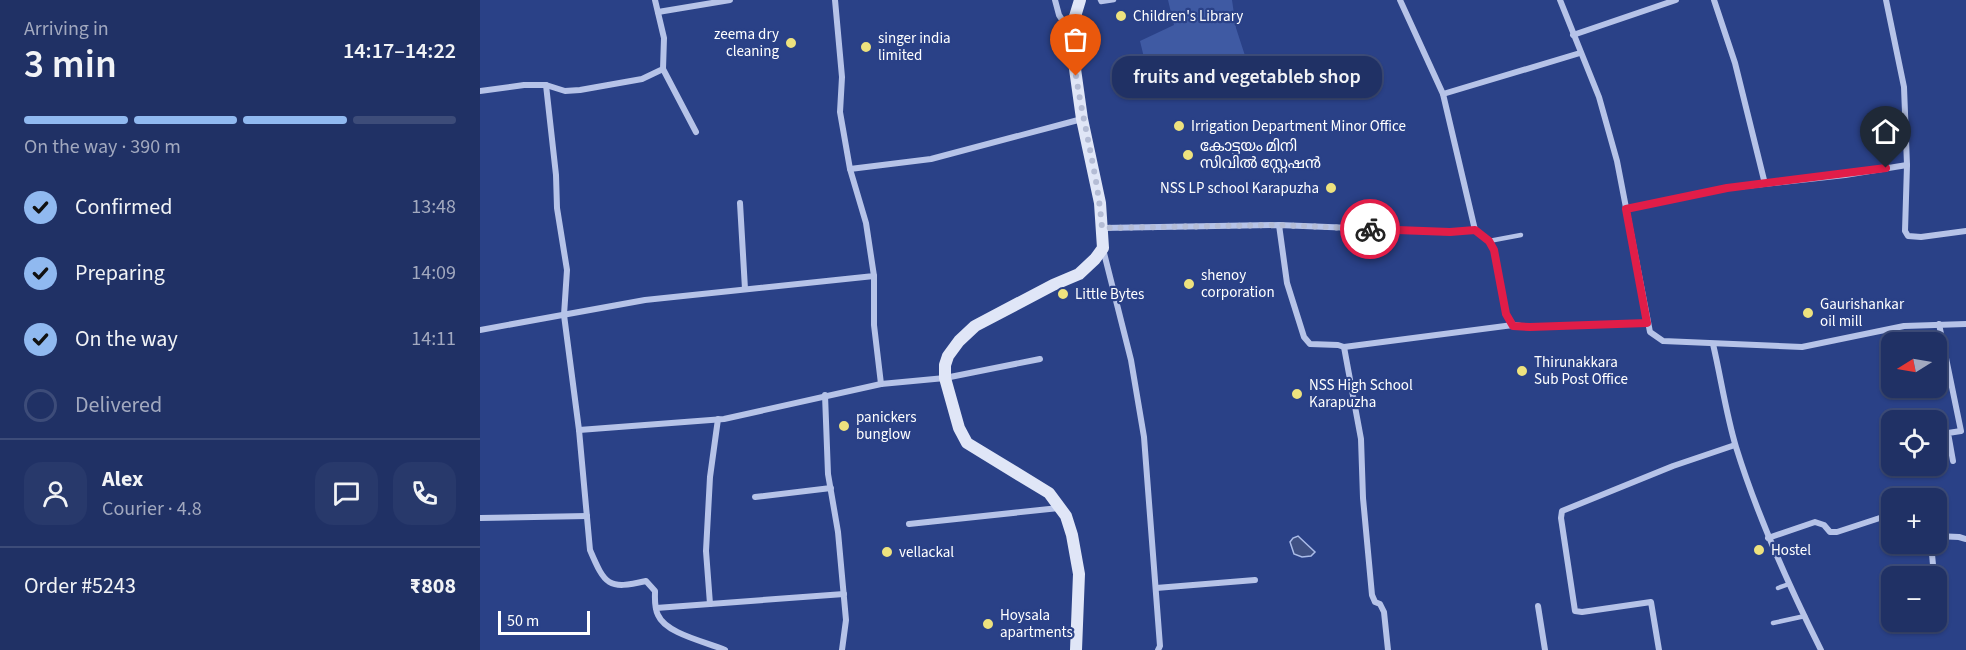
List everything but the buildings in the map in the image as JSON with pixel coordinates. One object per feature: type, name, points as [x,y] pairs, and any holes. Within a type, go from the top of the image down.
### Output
[{"type":"main road","points":[[1076,650],[1079,574],[1066,516],[1049,493],[1037,484],[967,443],[959,428],[945,378],[945,365],[948,356],[959,341],[975,326],[1079,274],[1103,248],[1100,203],[1083,118],[1070,33],[1080,0]]},
{"type":"street","points":[[655,0],[664,38],[663,69],[696,132]]},
{"type":"street","points":[[658,12],[730,0]]},
{"type":"street","points":[[835,0],[842,77],[840,112],[850,169],[866,223],[874,276],[874,325],[881,384]]},
{"type":"street","points":[[1055,0],[1059,15],[1070,33]]},
{"type":"street","points":[[1400,0],[1443,94],[1475,230],[1489,241],[1496,258],[1506,314],[1513,326]]},
{"type":"street","points":[[1560,0],[1599,97],[1617,161],[1650,332],[1663,341],[1802,347],[1904,326],[1966,324]]},
{"type":"street","points":[[1573,35],[1676,0]]},
{"type":"street","points":[[1714,0],[1735,63],[1765,184]]},
{"type":"street","points":[[1886,0],[1904,87],[1907,165],[1905,231],[1908,236],[1921,237],[1966,231]]},
{"type":"street","points":[[1443,94],[1580,53]]},
{"type":"street","points":[[480,91],[524,85],[546,85],[565,91],[580,90],[642,80],[663,69]]},
{"type":"street","points":[[546,85],[556,175],[557,208],[567,270],[564,315],[579,430],[590,550],[597,567],[610,583],[617,586],[646,581],[655,591],[658,617],[667,625],[686,636],[724,650]]},
{"type":"street","points":[[850,169],[931,159],[1083,118]]},
{"type":"street","points":[[1626,209],[1727,188],[1907,165]]},
{"type":"street","points":[[740,203],[745,289]]},
{"type":"street","points":[[1102,228],[1279,225],[1450,232],[1475,230]]},
{"type":"street","points":[[1279,225],[1287,282],[1304,337],[1310,344],[1344,347],[1513,326],[1647,323]]},
{"type":"street","points":[[1103,248],[1131,360],[1144,437],[1160,646],[1158,650]]},
{"type":"street","points":[[480,330],[645,300],[874,276]]},
{"type":"street","points":[[1939,324],[1961,431],[1948,433],[1953,461]]},
{"type":"street","points":[[1713,344],[1735,445],[1768,538],[1821,650]]},
{"type":"street","points":[[1344,347],[1361,439],[1363,498],[1372,595],[1374,602],[1380,604],[1384,612],[1388,650]]},
{"type":"street","points":[[579,430],[718,419],[881,384],[945,378],[1041,359]]},
{"type":"street","points":[[825,395],[831,488],[838,532],[846,620],[842,650]]},
{"type":"street","points":[[710,604],[706,551],[710,477],[718,419]]},
{"type":"street","points":[[1659,650],[1651,602],[1582,612],[1575,611],[1561,518],[1562,511],[1673,466],[1735,445]]},
{"type":"street","points":[[755,497],[831,488]]},
{"type":"street","points":[[909,524],[1060,508]]},
{"type":"street","points":[[480,518],[587,516]]},
{"type":"street","points":[[1768,538],[1815,522],[1824,525],[1830,532],[1837,532],[1881,518]]},
{"type":"street","points":[[1947,536],[1966,539]]},
{"type":"street","points":[[1156,588],[1255,580]]},
{"type":"street","points":[[656,608],[844,594]]},
{"type":"street","points":[[1538,606],[1545,650]]},
{"type":"lane","points":[[1100,0],[1101,2],[1114,0]]},
{"type":"lane","points":[[1489,241],[1521,235]]},
{"type":"lane","points":[[1778,588],[1789,584]]},
{"type":"lane","points":[[1773,623],[1804,616]]},
{"type":"shaded area","points":[[1168,0],[1232,0],[1236,28],[1250,71],[1153,95],[1140,41],[1174,25]]},
{"type":"shaded area","points":[[1298,536],[1315,552],[1311,556],[1302,557],[1294,554],[1290,542]]},
{"type":"way so far","points":[[1076,76],[1100,203],[1102,228],[1279,225],[1370,229]]},
{"type":"place","name":"Children's Library","points":[[1121,16]]},
{"type":"place","name":"zeema dry cleaning","points":[[791,43]]},
{"type":"place","name":"singer india limited","points":[[866,47]]},
{"type":"place","name":"fruits and vegetableb shop","points":[[1076,76]]},
{"type":"place","name":"Irrigation Department Minor Office","points":[[1179,126]]},
{"type":"place","name":"കോട്ടയം മിനി സിവിൽ സ്റ്റേഷൻ","points":[[1188,155]]},
{"type":"place","name":"NSS LP school Karapuzha","points":[[1331,188]]},
{"type":"place","name":"shenoy corporation","points":[[1189,284]]},
{"type":"place","name":"Little Bytes","points":[[1063,294]]},
{"type":"place","name":"Gaurishankar oil mill","points":[[1808,313]]},
{"type":"place","name":"Thirunakkara Sub Post Office","points":[[1522,371]]},
{"type":"place","name":"NSS High School Karapuzha","points":[[1297,394]]},
{"type":"place","name":"panickers bunglow","points":[[844,426]]},
{"type":"place","name":"Hostel","points":[[1759,550]]},
{"type":"place","name":"vellackal","points":[[887,552]]},
{"type":"place","name":"Hoysala apartments","points":[[988,624]]},
{"type":"route","points":[[1370,229],[1450,232],[1475,230],[1489,241],[1494,250],[1506,314],[1513,326],[1647,323],[1626,209],[1727,188],[1845,175],[1886,168]]}]
